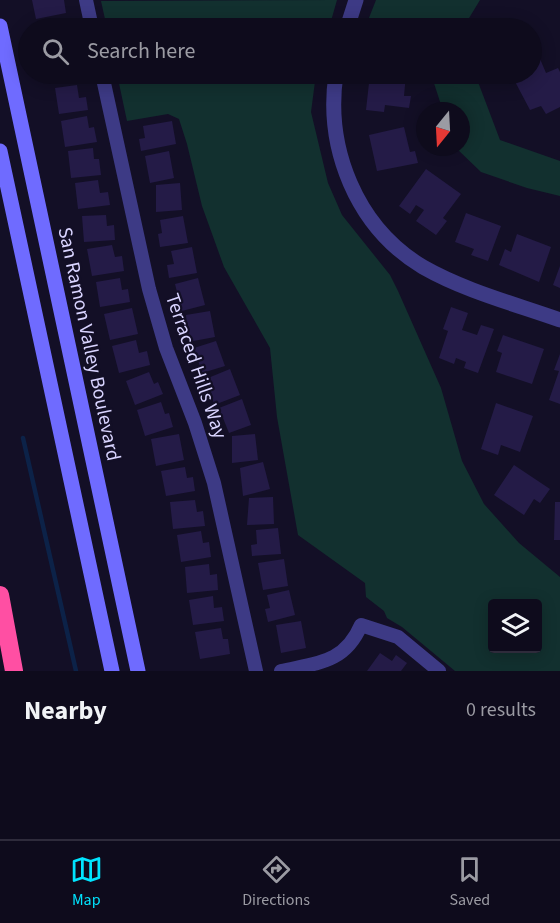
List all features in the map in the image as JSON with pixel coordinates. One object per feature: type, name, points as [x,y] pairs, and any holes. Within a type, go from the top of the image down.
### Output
[{"type":"highway","points":[[0,595],[14,671]]},
{"type":"main road","name":"San Ramon Valley Boulevard","points":[[0,26],[138,671]]},
{"type":"main road","points":[[0,151],[112,671]]},
{"type":"street","points":[[86,0],[90,18]]},
{"type":"street","points":[[350,18],[356,0]]},
{"type":"street","name":"Terraced Hills Way","points":[[104,84],[149,289],[166,348],[195,423],[214,483],[256,671]]},
{"type":"street","points":[[335,84],[333,114],[340,156],[354,193],[383,234],[414,260],[439,275],[560,320]]},
{"type":"street","points":[[281,671],[321,663],[339,656],[350,646],[361,625],[398,637],[439,671]]},
{"type":"green space","points":[[337,0],[332,18],[105,18],[101,1]]},
{"type":"green space","points":[[376,0],[480,0],[469,18],[369,18]]},
{"type":"green space","points":[[119,84],[315,84],[311,112],[328,183],[342,215],[390,275],[398,291],[441,388],[462,461],[484,504],[519,543],[560,577],[560,671],[455,671],[402,627],[387,618],[384,611],[366,597],[365,583],[298,535],[277,417],[270,348],[224,267],[202,206],[179,119],[168,114],[127,121]]},
{"type":"green space","points":[[434,84],[479,84],[500,140],[560,161],[560,196],[527,188],[481,172],[464,156],[470,156],[470,102],[440,102]]},
{"type":"building","points":[[32,0],[64,0],[66,13],[36,18]]},
{"type":"building","points":[[542,64],[546,73],[558,68],[560,107],[546,114],[541,106],[530,110],[516,84],[542,84]]},
{"type":"building","points":[[369,84],[405,84],[404,96],[411,96],[409,108],[385,105],[384,112],[366,110]]},
{"type":"building","points":[[77,85],[79,98],[86,97],[88,110],[59,114],[55,88]]},
{"type":"building","points":[[87,116],[89,128],[94,127],[97,142],[65,147],[61,121]]},
{"type":"building","points":[[172,121],[176,144],[141,151],[139,139],[145,138],[143,126]]},
{"type":"building","points":[[404,127],[410,152],[415,151],[418,163],[377,171],[369,135]]},
{"type":"building","points":[[93,148],[94,159],[99,159],[101,175],[71,178],[68,151]]},
{"type":"building","points":[[169,151],[174,178],[150,183],[145,156]]},
{"type":"building","points":[[426,169],[461,194],[443,218],[447,221],[436,235],[416,221],[424,210],[416,205],[410,214],[399,206]]},
{"type":"building","points":[[98,180],[100,193],[108,192],[110,205],[78,209],[75,183]]},
{"type":"building","points":[[180,183],[182,210],[156,212],[156,185]]},
{"type":"building","points":[[466,213],[501,226],[488,261],[471,255],[474,249],[455,242]]},
{"type":"building","points":[[106,215],[107,226],[114,225],[115,240],[84,242],[82,216]]},
{"type":"building","points":[[183,216],[188,243],[160,247],[158,234],[162,233],[160,220]]},
{"type":"building","points":[[517,234],[551,247],[539,282],[499,265],[505,249],[511,252]]},
{"type":"building","points":[[112,245],[115,257],[122,256],[124,271],[92,276],[87,249]]},
{"type":"building","points":[[192,247],[197,273],[169,278],[167,265],[174,264],[171,251]]},
{"type":"building","points":[[560,266],[560,288],[553,285]]},
{"type":"building","points":[[120,278],[122,290],[128,289],[130,302],[100,307],[96,282]]},
{"type":"building","points":[[198,278],[205,305],[178,312],[174,297],[178,296],[175,284]]},
{"type":"building","points":[[451,307],[468,313],[462,330],[477,335],[481,325],[494,329],[478,373],[464,368],[466,362],[456,358],[454,364],[439,358],[448,331],[443,329]]},
{"type":"building","points":[[132,308],[138,334],[110,340],[104,314]]},
{"type":"building","points":[[210,311],[215,337],[188,342],[186,315]]},
{"type":"building","points":[[503,335],[544,349],[532,384],[496,372],[502,353],[497,351]]},
{"type":"building","points":[[136,340],[139,353],[147,351],[150,365],[119,373],[112,346]]},
{"type":"building","points":[[216,341],[225,366],[202,373],[194,348]]},
{"type":"building","points":[[560,354],[560,404],[549,400],[559,371],[554,370]]},
{"type":"building","points":[[230,369],[240,395],[214,405],[208,378]]},
{"type":"building","points":[[149,372],[154,384],[158,382],[163,394],[135,405],[126,381]]},
{"type":"building","points":[[242,399],[251,425],[229,433],[219,408]]},
{"type":"building","points":[[161,402],[165,414],[169,413],[173,427],[145,436],[137,410]]},
{"type":"building","points":[[496,403],[533,416],[520,452],[501,445],[498,455],[481,449]]},
{"type":"building","points":[[179,434],[184,460],[156,466],[151,439]]},
{"type":"building","points":[[255,434],[258,460],[232,463],[232,436]]},
{"type":"building","points":[[263,462],[270,489],[243,496],[240,468]]},
{"type":"building","points":[[514,465],[550,489],[540,503],[534,499],[524,515],[494,495]]},
{"type":"building","points":[[185,467],[187,478],[193,477],[195,491],[166,496],[161,471]]},
{"type":"building","points":[[273,497],[274,524],[247,525],[249,498]]},
{"type":"building","points":[[195,500],[197,512],[203,511],[205,526],[173,529],[170,502]]},
{"type":"building","points":[[555,502],[560,502],[560,540],[554,540]]},
{"type":"building","points":[[278,528],[281,554],[252,556],[251,545],[257,544],[256,530]]},
{"type":"building","points":[[201,531],[203,543],[209,542],[211,557],[181,562],[177,535]]},
{"type":"building","points":[[284,559],[288,586],[263,590],[258,563]]},
{"type":"building","points":[[209,564],[210,575],[217,574],[218,590],[187,593],[185,567]]},
{"type":"building","points":[[289,590],[295,615],[268,622],[265,609],[270,608],[267,595]]},
{"type":"building","points":[[213,596],[214,608],[222,607],[224,621],[193,625],[189,600]]},
{"type":"building","points":[[301,621],[306,648],[281,653],[276,625]]},
{"type":"building","points":[[221,628],[223,639],[228,639],[230,654],[200,659],[195,632]]},
{"type":"building","points":[[380,653],[392,661],[396,655],[407,663],[401,671],[367,671]]},
{"type":"waterway","points":[[23,438],[76,671]]}]
